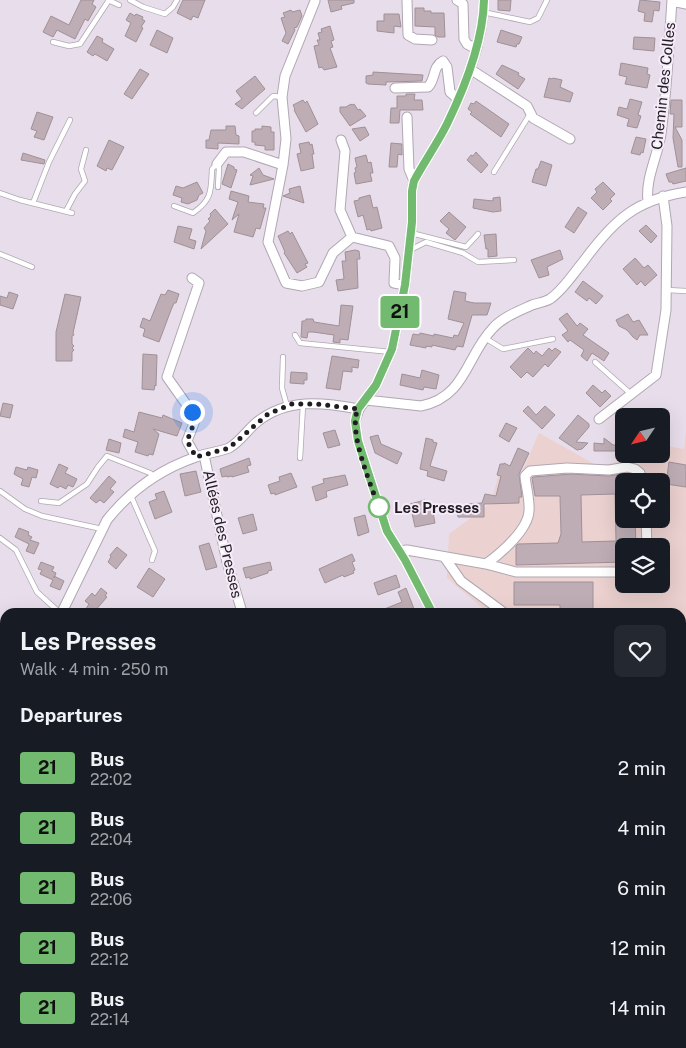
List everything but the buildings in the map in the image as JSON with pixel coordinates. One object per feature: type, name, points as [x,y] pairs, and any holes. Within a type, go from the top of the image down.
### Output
[{"type":"street","points":[[407,0],[408,35],[415,39],[432,40]]},
{"type":"street","points":[[457,0],[463,4],[464,39],[467,44],[476,49]]},
{"type":"street","points":[[430,608],[387,531],[358,441],[355,421],[358,409],[376,385],[391,352],[410,250],[414,181],[446,125],[470,69],[484,12],[484,0]]},
{"type":"street","points":[[672,0],[686,4]]},
{"type":"street","name":"Chemin des Colles","points":[[648,201],[648,189],[659,148],[664,116],[672,0]]},
{"type":"street","points":[[315,1],[284,76],[282,97],[286,139],[268,242],[286,283],[302,286],[319,282],[333,253],[352,236]]},
{"type":"street","points":[[395,88],[428,86],[432,83],[436,67],[443,61],[448,67],[450,92],[458,99]]},
{"type":"street","points":[[470,69],[527,106],[533,118],[570,139]]},
{"type":"street","points":[[407,117],[409,169],[414,181]]},
{"type":"street","points":[[341,140],[345,151],[340,210],[352,236]]},
{"type":"street","points":[[217,164],[226,152],[244,152],[282,165]]},
{"type":"street","points":[[366,400],[421,406],[437,401],[452,391],[459,383],[494,327],[519,310],[549,300],[558,292],[600,238],[629,212],[648,201],[686,192]]},
{"type":"street","points":[[599,419],[656,375],[666,310],[667,290],[667,226],[663,196]]},
{"type":"street","points":[[352,236],[389,246],[395,258],[394,284],[405,285]]},
{"type":"street","name":"Allées des Presses","points":[[192,278],[199,283],[167,377],[196,418],[187,441],[200,456],[241,608]]},
{"type":"street","points":[[63,608],[102,529],[114,512],[155,476],[200,456],[229,448],[268,414],[286,406],[303,403],[358,409]]},
{"type":"street","points":[[486,564],[501,553],[526,520],[529,511],[525,476],[530,471],[567,468],[608,470],[627,467],[635,469],[640,473]]},
{"type":"street","points":[[399,551],[407,550],[486,564],[516,572],[615,572]]},
{"type":"street","points":[[445,558],[461,581],[498,608]]},
{"type":"lane","points":[[52,42],[69,46],[80,44],[108,0],[119,5]]},
{"type":"lane","points":[[130,0],[143,7],[165,14],[173,8],[177,0]]},
{"type":"lane","points":[[484,12],[530,22],[538,18],[547,0]]},
{"type":"lane","points":[[256,114],[273,96],[282,97]]},
{"type":"lane","points":[[494,172],[531,113]]},
{"type":"lane","points":[[33,203],[49,162],[70,120]]},
{"type":"lane","points":[[66,211],[85,181],[81,169],[86,150]]},
{"type":"lane","points":[[174,206],[193,213],[204,205],[211,189],[212,169],[217,164],[219,168],[218,187]]},
{"type":"lane","points":[[0,193],[72,212]]},
{"type":"lane","points":[[411,233],[466,247],[478,234]]},
{"type":"lane","points":[[410,250],[426,242],[463,252],[478,262],[514,260]]},
{"type":"lane","points":[[0,254],[32,267]]},
{"type":"lane","points":[[667,290],[686,291]]},
{"type":"lane","points":[[295,335],[300,343],[391,352]]},
{"type":"lane","points":[[486,338],[504,349],[553,339]]},
{"type":"lane","points":[[283,357],[282,388],[286,406]]},
{"type":"lane","points":[[595,362],[631,394]]},
{"type":"lane","points":[[300,458],[303,403]]},
{"type":"lane","points":[[41,501],[59,503],[87,484],[106,456],[155,476]]},
{"type":"lane","points":[[0,491],[25,509],[42,516],[102,529]]},
{"type":"lane","points":[[131,496],[155,552],[152,560]]},
{"type":"lane","points":[[0,538],[16,550],[37,592],[56,608]]},
{"type":"shaded area","points":[[686,431],[686,608],[482,608],[447,578],[449,534],[491,503],[502,462],[522,472],[539,433],[598,466],[615,462],[670,463],[670,447],[684,449]]},
{"type":"bus line","name":"21","points":[[430,608],[405,560],[392,542],[387,531],[365,466],[355,430],[355,421],[358,409],[371,394],[392,349],[410,253],[414,181],[446,125],[470,69],[481,28],[484,0]]},
{"type":"place","name":"Les Presses","points":[[379,507]]},
{"type":"route","points":[[192,412],[196,418],[187,441],[196,457],[229,448],[268,414],[292,404],[317,404],[358,409],[355,430],[381,513],[379,507]]}]
